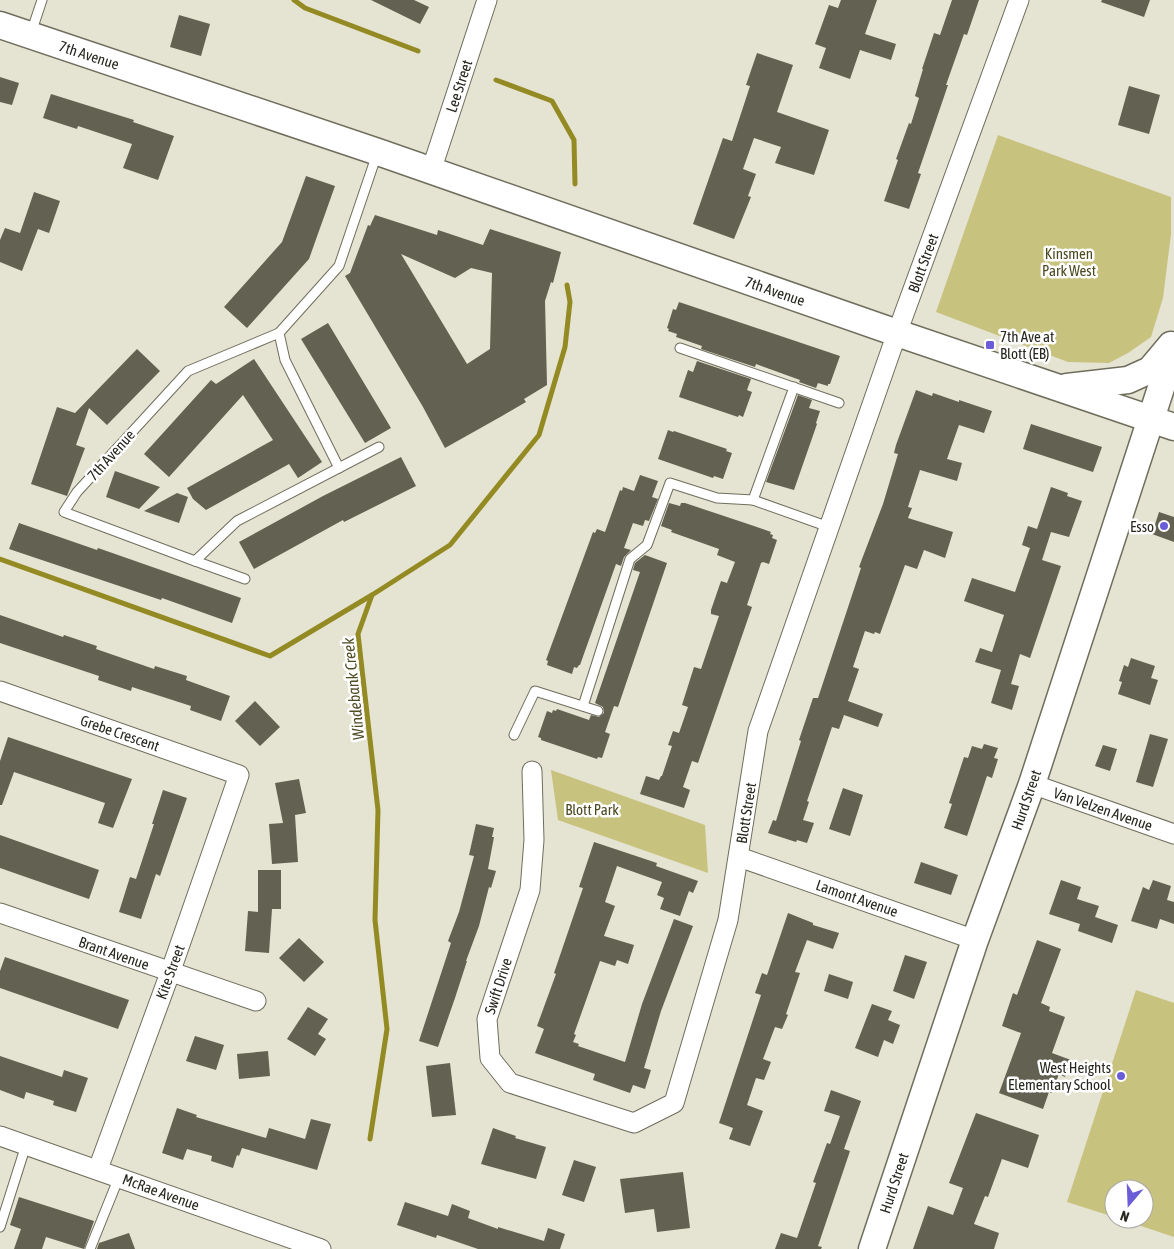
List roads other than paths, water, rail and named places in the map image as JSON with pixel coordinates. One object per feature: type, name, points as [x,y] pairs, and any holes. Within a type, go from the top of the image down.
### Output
[{"type":"street","name":"Lee Street","points":[[430,171],[487,0]]},
{"type":"street","name":"Blott Street","points":[[674,1103],[728,920],[758,731],[897,333],[1018,0]]},
{"type":"street","name":"7th Avenue","points":[[0,25],[378,152],[1056,388],[1163,423]]},
{"type":"street","points":[[1056,388],[1128,380],[1150,370],[1174,342]]},
{"type":"street","name":"Hurd Street","points":[[872,1249],[976,940],[1163,423],[1174,348]]},
{"type":"street","name":"Grebe Crescent","points":[[0,691],[239,774]]},
{"type":"street","name":"Swift Drive","points":[[532,771],[534,840],[530,890],[486,1019],[490,1058],[510,1083],[634,1123],[674,1103]]},
{"type":"street","name":"Kite Street","points":[[98,1169],[170,973],[239,774]]},
{"type":"street","name":"Van Velzen Avenue","points":[[1032,784],[1174,834]]},
{"type":"street","name":"Lamont Avenue","points":[[739,857],[976,940]]},
{"type":"street","name":"Brant Avenue","points":[[0,913],[256,1001]]},
{"type":"street","name":"McRae Avenue","points":[[0,1136],[98,1169],[288,1244],[321,1249]]},
{"type":"lane","points":[[30,36],[42,0]]},
{"type":"lane","name":"7th Avenue","points":[[245,578],[64,512],[78,492],[188,370],[279,333],[339,266],[378,152]]},
{"type":"lane","points":[[279,333],[285,360],[339,468]]},
{"type":"lane","points":[[680,348],[839,403]]},
{"type":"lane","points":[[753,500],[794,387]]},
{"type":"lane","points":[[195,561],[238,521],[378,447]]},
{"type":"lane","points":[[583,706],[630,558],[647,545],[670,483],[717,498],[753,500],[830,527]]},
{"type":"lane","points":[[514,735],[535,690],[598,711]]},
{"type":"lane","points":[[0,1227],[26,1144]]},
{"type":"lane","points":[[90,1249],[119,1177]]},
{"type":"waterway","name":"Windebank Creek","points":[[294,0],[305,8],[418,51]]},
{"type":"waterway","name":"Windebank Creek","points":[[496,80],[552,101],[574,140],[575,184]]},
{"type":"waterway","name":"Windebank Creek","points":[[370,1139],[387,1029],[375,920],[378,810],[358,634],[372,595],[450,545],[539,435],[565,347],[570,302],[567,285]]},
{"type":"waterway","points":[[0,559],[270,656],[372,595]]},
{"type":"place","name":"7th Ave at Blott (EB)","points":[[990,345]]},
{"type":"place","name":"Esso","points":[[1164,526]]},
{"type":"place","name":"West Heights Elementary School","points":[[1121,1076]]},
{"type":"park label","name":"Kinsmen Park West","points":[[1069,262]]},
{"type":"park label","name":"Blott Park","points":[[592,809]]}]
